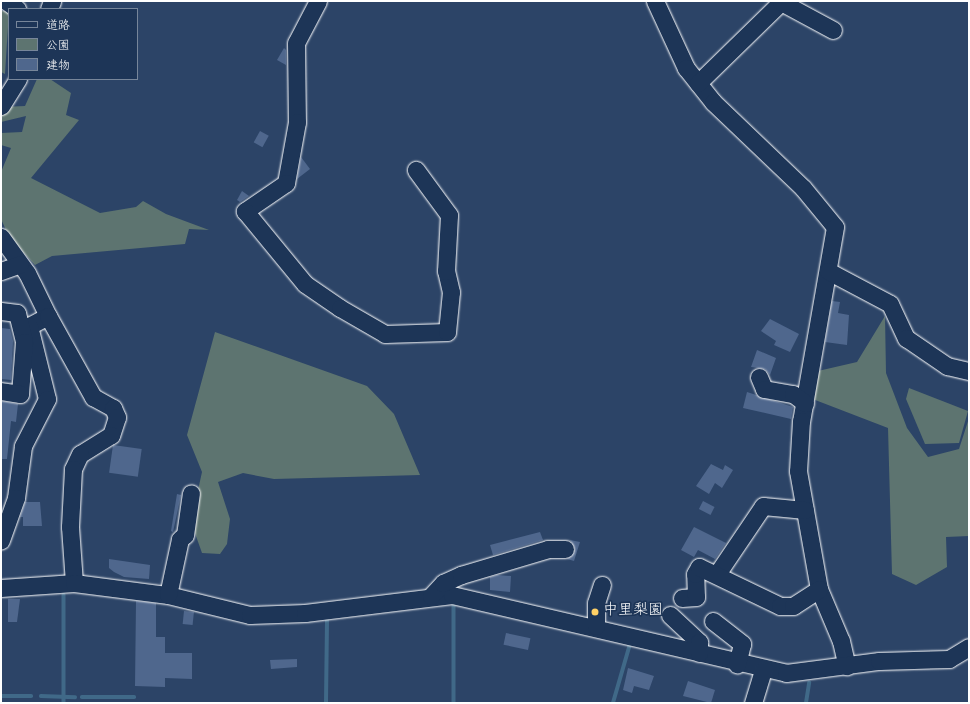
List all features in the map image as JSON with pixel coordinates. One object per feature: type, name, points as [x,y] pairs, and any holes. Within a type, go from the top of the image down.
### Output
[{"type":"street","points":[[6,1],[16,8]]},
{"type":"street","points":[[318,1],[296,43],[298,122],[286,183],[245,211],[305,284],[340,308],[385,334],[447,332],[451,292],[446,272],[449,215],[416,170]]},
{"type":"street","points":[[655,1],[672,42],[698,83],[753,144],[830,217],[835,227],[805,403],[798,471],[819,589],[841,641],[847,666]]},
{"type":"street","points":[[698,83],[781,2],[833,30]]},
{"type":"street","points":[[3,100],[17,80]]},
{"type":"street","points":[[1,237],[20,264],[93,397],[113,408],[117,416],[111,435],[80,454],[73,468],[70,527],[74,582]]},
{"type":"street","points":[[1,271],[20,264]]},
{"type":"street","points":[[828,271],[890,304],[906,338],[947,366],[968,368]]},
{"type":"street","points":[[1,540],[16,498],[23,446],[47,399],[29,326],[9,312]]},
{"type":"street","points":[[9,312],[24,342],[20,394],[22,400],[39,413]]},
{"type":"street","points":[[29,326],[48,316]]},
{"type":"street","points":[[759,377],[764,388],[793,394],[805,403]]},
{"type":"street","points":[[1,391],[20,394]]},
{"type":"street","points":[[168,595],[180,539],[185,535],[191,493]]},
{"type":"street","points":[[717,574],[763,506],[805,510]]},
{"type":"street","points":[[431,596],[443,583],[461,575],[548,549],[566,549]]},
{"type":"street","points":[[682,598],[696,597],[695,574],[699,567],[717,574],[780,606],[793,606],[819,589]]},
{"type":"street","points":[[1,588],[74,582],[168,595],[250,615],[285,615],[431,596],[474,599],[596,626],[763,670],[814,672],[847,666],[949,659],[969,647]]},
{"type":"street","points":[[596,626],[596,603],[602,585]]},
{"type":"street","points":[[670,615],[699,642],[699,653]]},
{"type":"street","points":[[714,621],[742,644],[737,664]]},
{"type":"street","points":[[753,703],[763,670]]},
{"type":"green space","points":[[1,11],[8,11],[5,74],[1,72]]},
{"type":"green space","points":[[37,80],[52,80],[71,93],[66,115],[79,120],[31,178],[100,213],[136,207],[143,201],[166,214],[209,230],[189,229],[185,244],[52,256],[35,265],[9,237],[1,219],[1,172],[11,148],[1,145],[1,133],[22,132],[26,116],[1,122],[1,114],[3,107],[25,106]]},
{"type":"green space","points":[[885,316],[886,373],[907,428],[928,457],[959,449],[969,418],[969,536],[946,537],[947,567],[916,585],[892,574],[888,428],[810,398],[818,371],[857,362]]},
{"type":"green space","points":[[215,332],[367,386],[394,414],[420,475],[274,479],[243,473],[218,482],[230,519],[227,544],[220,554],[202,553],[191,522],[202,472],[187,435]]},
{"type":"green space","points":[[909,388],[968,411],[959,443],[925,444],[906,399]]},
{"type":"building","points":[[284,48],[286,50],[286,65],[277,60]]},
{"type":"building","points":[[260,131],[269,136],[262,147],[254,142]]},
{"type":"building","points":[[301,157],[310,169],[297,179]]},
{"type":"building","points":[[242,191],[249,196],[240,202],[237,200]]},
{"type":"building","points":[[832,301],[840,302],[838,313],[849,315],[847,345],[825,342]]},
{"type":"building","points":[[770,319],[799,334],[790,352],[774,345],[776,341],[761,331]]},
{"type":"building","points":[[1,328],[10,329],[13,341],[11,380],[1,379]]},
{"type":"building","points":[[757,350],[776,358],[770,375],[765,369],[751,367]]},
{"type":"building","points":[[747,392],[793,407],[791,419],[743,408]]},
{"type":"building","points":[[1,401],[18,404],[16,422],[11,421],[7,459],[1,459]]},
{"type":"building","points":[[113,445],[142,449],[138,477],[109,473]]},
{"type":"building","points":[[711,464],[723,470],[725,465],[733,470],[722,488],[715,483],[709,494],[696,486]]},
{"type":"building","points":[[177,494],[181,495],[173,532],[171,531]]},
{"type":"building","points":[[703,501],[715,507],[710,515],[699,509]]},
{"type":"building","points":[[25,502],[40,502],[42,526],[23,526],[23,517],[20,517]]},
{"type":"building","points":[[694,527],[726,543],[715,559],[698,550],[694,557],[681,550]]},
{"type":"building","points":[[540,532],[543,540],[493,555],[490,545]]},
{"type":"building","points":[[570,540],[580,542],[574,561],[567,559],[575,549]]},
{"type":"building","points":[[109,559],[150,565],[149,579],[124,577],[114,572],[109,568]]},
{"type":"building","points":[[497,575],[511,576],[510,592],[490,590],[490,577]]},
{"type":"building","points":[[8,599],[20,599],[17,622],[8,622]]},
{"type":"building","points":[[136,601],[156,603],[156,637],[165,637],[165,653],[192,653],[192,679],[165,678],[165,687],[135,686]]},
{"type":"building","points":[[184,611],[194,612],[193,625],[183,624]]},
{"type":"building","points":[[506,633],[530,638],[528,650],[504,645]]},
{"type":"building","points":[[297,659],[297,667],[271,669],[270,660]]},
{"type":"building","points":[[628,668],[654,676],[649,690],[634,686],[632,693],[623,690]]},
{"type":"building","points":[[688,681],[715,690],[711,703],[683,696]]},
{"type":"waterway","points":[[64,595],[64,703]]},
{"type":"waterway","points":[[454,603],[454,703]]},
{"type":"waterway","points":[[326,703],[327,620]]},
{"type":"waterway","points":[[613,703],[630,644]]},
{"type":"waterway","points":[[806,703],[809,683]]},
{"type":"waterway","points":[[1,696],[31,696]]},
{"type":"waterway","points":[[41,696],[75,697]]},
{"type":"waterway","points":[[82,697],[134,697]]},
{"type":"place","name":"中里梨園","points":[[595,612]]}]
